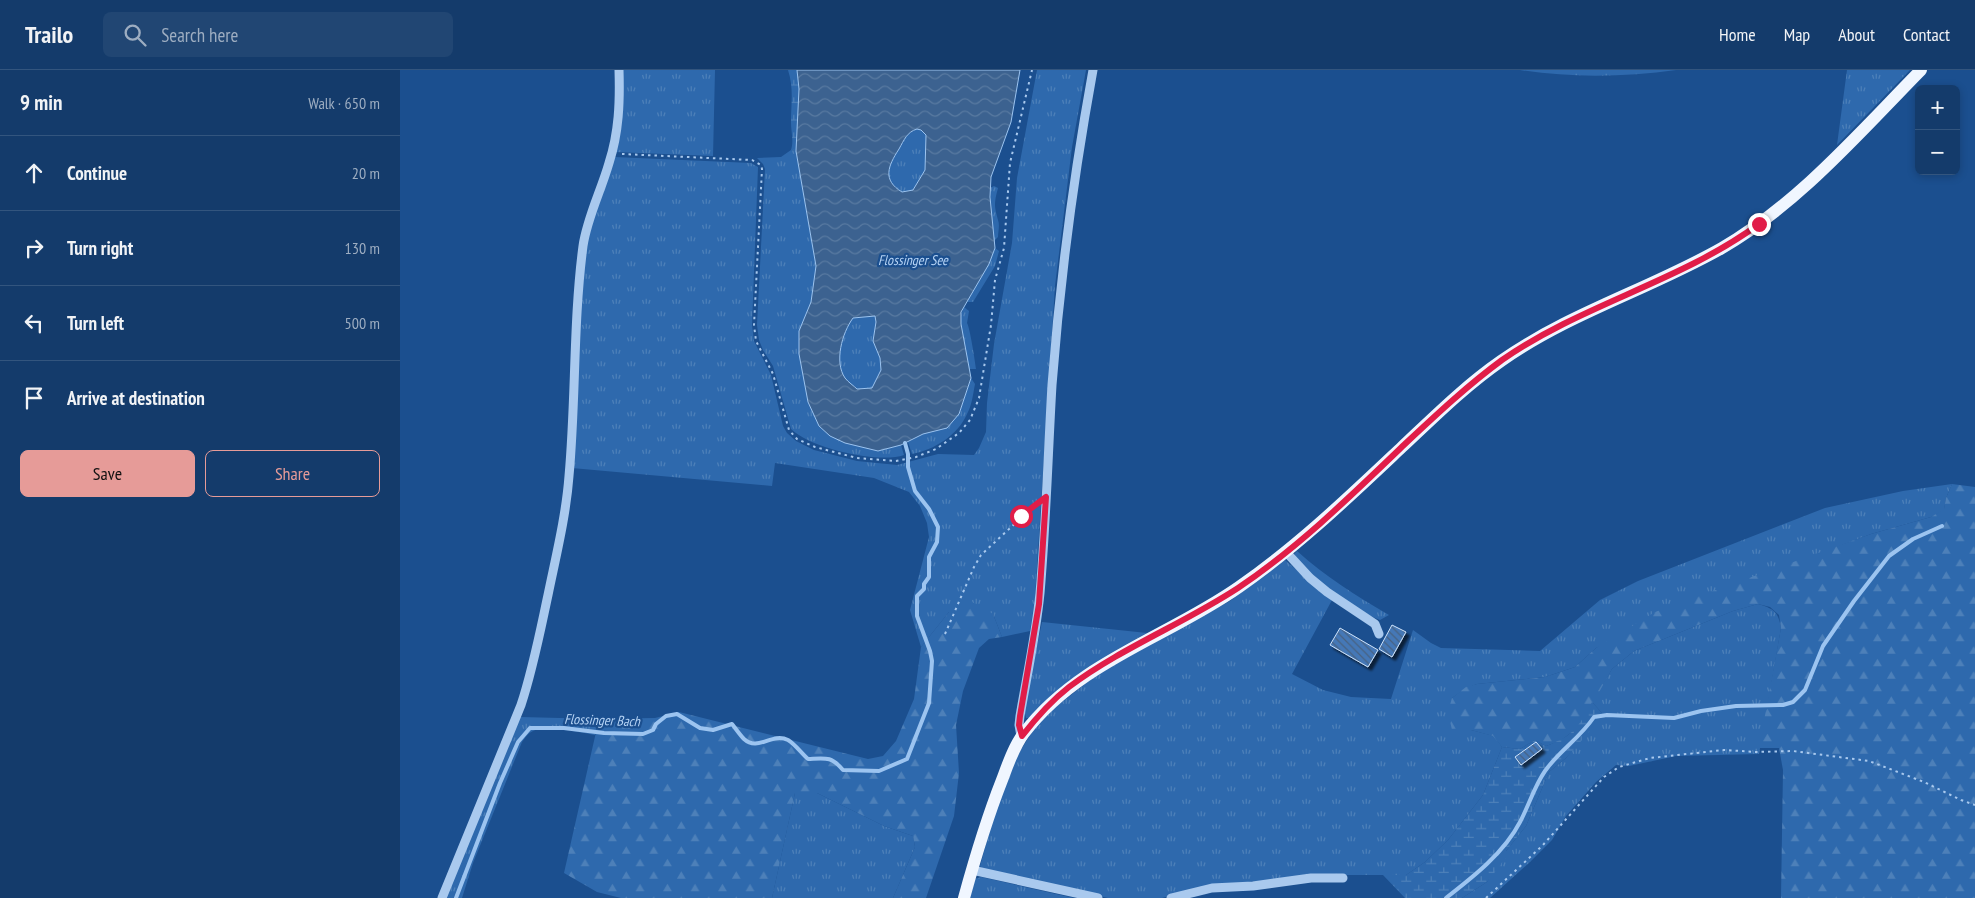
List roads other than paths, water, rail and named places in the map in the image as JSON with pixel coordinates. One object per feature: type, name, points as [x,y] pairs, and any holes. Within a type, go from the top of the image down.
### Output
[{"type":"main road","points":[[964,898],[995,798],[1015,748],[1022,736],[1049,704],[1080,680],[1136,645],[1194,616],[1239,588],[1286,552],[1340,506],[1453,399],[1503,360],[1527,344],[1566,323],[1673,274],[1722,248],[1770,216],[1832,160],[1922,70]]},
{"type":"street","points":[[442,898],[522,706],[532,670],[564,520],[569,478],[579,278],[583,243],[612,154],[618,120],[619,70]]},
{"type":"street","points":[[1022,736],[1019,725],[1020,716],[1033,646],[1040,593],[1052,384],[1062,287],[1078,148],[1093,70]]},
{"type":"street","points":[[1286,552],[1310,578],[1327,592],[1375,624],[1378,634]]},
{"type":"street","points":[[972,870],[1098,898]]},
{"type":"street","points":[[1171,898],[1212,888],[1253,886],[1311,878],[1343,878]]},
{"type":"water","name":"Flossinger See","points":[[797,70],[1020,70],[1011,122],[991,177],[990,197],[995,248],[989,264],[961,312],[961,324],[971,378],[959,414],[947,428],[923,434],[901,445],[878,451],[845,443],[830,436],[819,426],[808,402],[799,354],[799,331],[811,302],[816,266],[796,151],[799,89]],"holes":[[[917,129],[926,135],[925,170],[913,190],[902,192],[889,178],[890,167],[906,137]],[[875,316],[873,341],[880,358],[881,370],[872,388],[857,389],[846,379],[840,364],[843,339],[853,318]]]},
{"type":"waterway","name":"Flossinger Bach","points":[[456,898],[500,783],[518,742],[530,728],[564,728],[604,733],[643,734],[653,730],[656,724],[666,716],[677,714],[700,728],[713,730],[732,724],[744,739],[755,744],[776,738],[788,740],[808,759],[828,759],[835,762],[843,770],[879,771],[907,759],[929,703],[932,661],[917,616],[917,596],[924,589],[924,584],[929,577],[929,557],[937,542],[938,527],[929,509],[915,491],[908,467],[908,454],[905,443]]},
{"type":"waterway","points":[[1446,898],[1497,854],[1520,822],[1545,771],[1594,717],[1607,715],[1674,718],[1701,711],[1736,706],[1783,705],[1793,702],[1805,690],[1823,646],[1854,601],[1889,556],[1913,539],[1942,526]]}]
